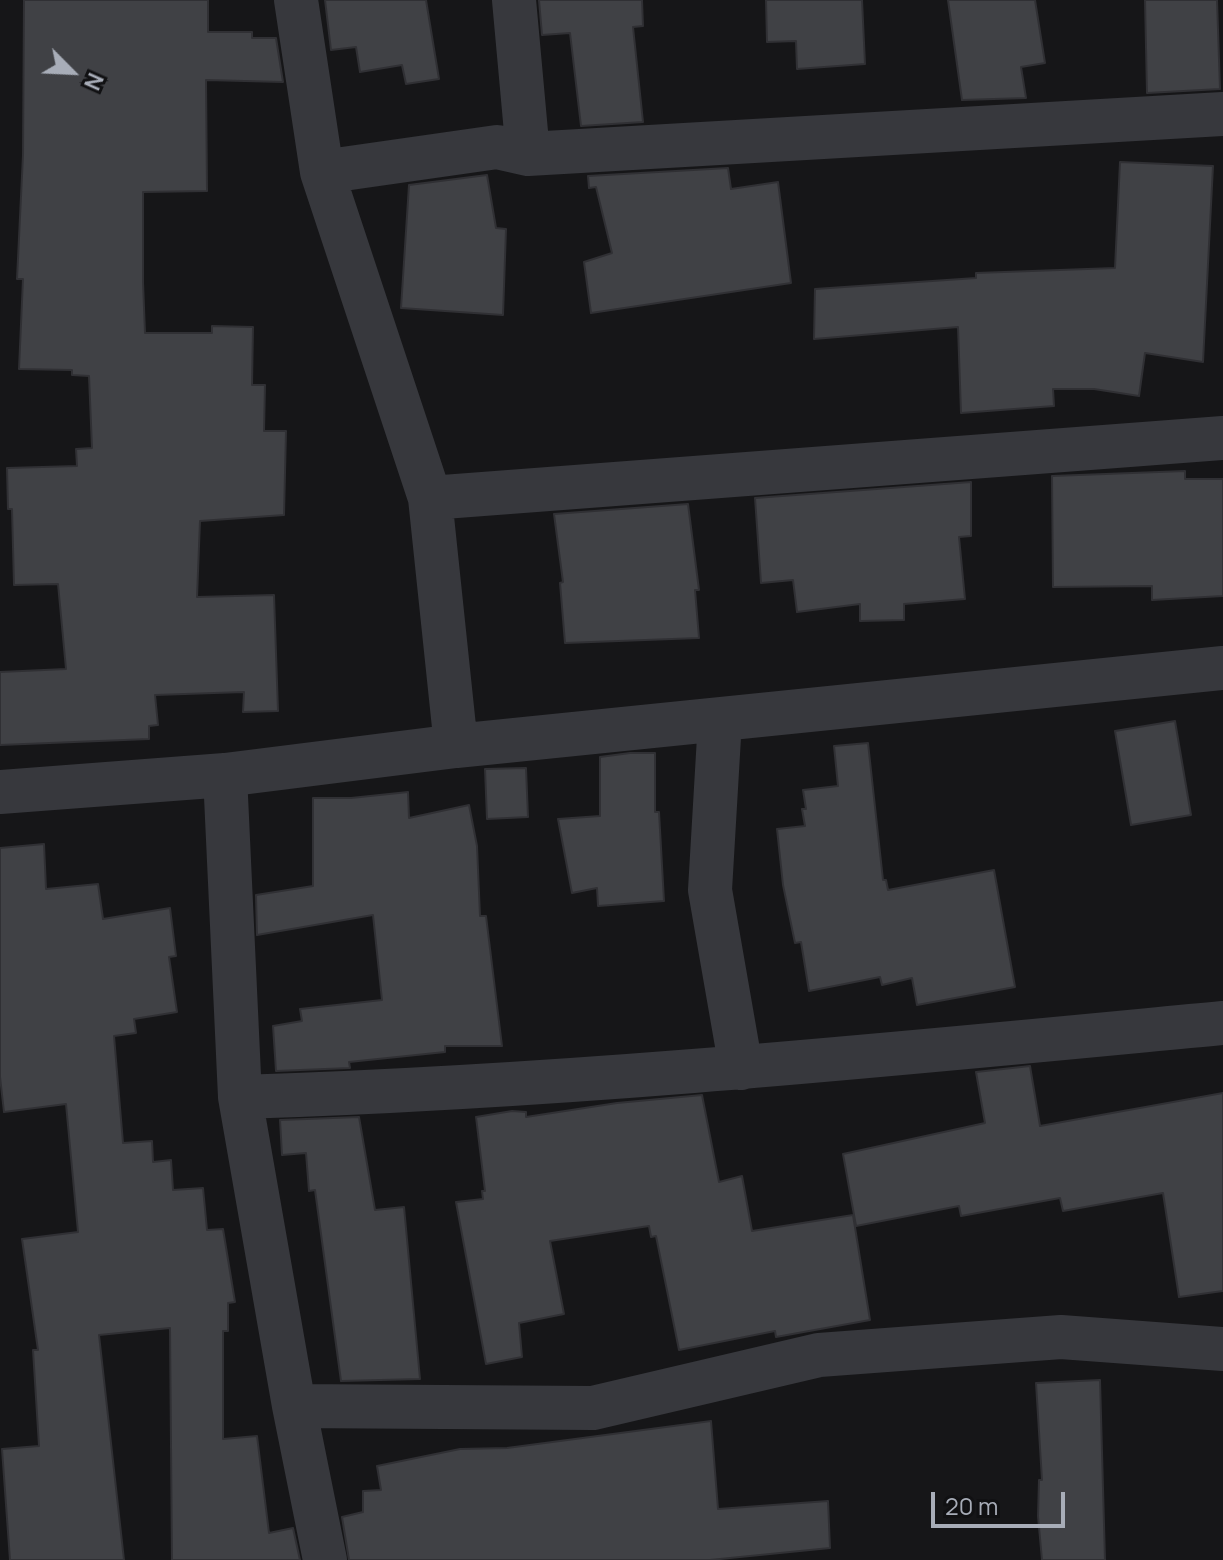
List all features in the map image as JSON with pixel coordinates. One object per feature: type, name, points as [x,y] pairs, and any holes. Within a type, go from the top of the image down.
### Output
[{"type":"street","points":[[296,0],[322,172],[430,498],[456,746]]},
{"type":"street","points":[[514,0],[528,154]]},
{"type":"street","points":[[322,172],[497,147],[528,154],[1223,114]]},
{"type":"street","points":[[430,498],[1223,438]]},
{"type":"street","points":[[0,792],[225,775],[456,746],[1223,668]]},
{"type":"street","points":[[720,720],[710,890],[741,1068]]},
{"type":"street","points":[[225,775],[240,1097],[294,1406],[325,1560]]},
{"type":"street","points":[[240,1097],[408,1092],[741,1068],[1223,1023]]},
{"type":"street","points":[[294,1406],[593,1408],[819,1355],[1061,1337],[1223,1349]]},
{"type":"building","points":[[24,0],[208,0],[208,32],[252,32],[252,38],[276,38],[283,82],[206,80],[207,191],[143,192],[143,282],[145,333],[212,333],[212,326],[253,327],[252,385],[265,385],[264,431],[286,431],[284,515],[200,521],[197,597],[274,595],[278,711],[243,712],[244,692],[155,695],[158,725],[149,726],[149,739],[0,745],[0,672],[66,669],[58,584],[14,585],[12,509],[8,509],[7,468],[77,466],[76,449],[92,448],[89,376],[72,375],[72,370],[19,369],[23,279],[17,279],[23,155]]},
{"type":"building","points":[[325,0],[426,0],[439,79],[406,84],[402,65],[360,72],[356,47],[331,50]]},
{"type":"building","points":[[539,0],[642,0],[643,26],[633,27],[643,122],[581,126],[570,33],[542,35]]},
{"type":"building","points":[[766,0],[862,0],[865,64],[797,69],[796,41],[767,42]]},
{"type":"building","points":[[948,0],[1035,0],[1045,63],[1021,67],[1026,98],[962,100]]},
{"type":"building","points":[[1145,0],[1217,0],[1220,89],[1147,93]]},
{"type":"building","points":[[1120,162],[1213,166],[1203,362],[1145,353],[1139,396],[1094,389],[1053,389],[1054,406],[961,413],[958,327],[814,339],[815,289],[976,278],[976,273],[1115,268]]},
{"type":"building","points":[[728,168],[731,189],[778,182],[791,283],[591,313],[584,262],[612,253],[596,187],[589,188],[588,176]]},
{"type":"building","points":[[487,175],[496,228],[506,229],[503,315],[401,308],[409,185]]},
{"type":"building","points":[[1185,471],[1185,479],[1223,479],[1223,596],[1152,600],[1152,586],[1053,587],[1052,476]]},
{"type":"building","points":[[971,482],[971,536],[959,537],[965,599],[904,604],[904,620],[860,621],[860,604],[797,612],[793,580],[761,583],[755,498]]},
{"type":"building","points":[[688,504],[699,590],[695,590],[699,638],[565,643],[560,583],[563,582],[554,514]]},
{"type":"building","points":[[1175,721],[1191,815],[1131,825],[1115,731]]},
{"type":"building","points":[[868,743],[883,880],[886,880],[888,890],[994,870],[1015,987],[917,1005],[912,978],[882,985],[880,977],[809,991],[801,942],[795,943],[783,885],[777,829],[805,826],[803,790],[838,786],[834,746]]},
{"type":"building","points":[[655,753],[655,812],[659,812],[664,901],[598,906],[597,888],[572,893],[558,819],[600,816],[600,757]]},
{"type":"building","points":[[526,768],[528,817],[487,819],[485,769]]},
{"type":"building","points":[[408,792],[409,818],[469,805],[477,846],[480,916],[486,916],[502,1046],[445,1046],[445,1052],[349,1062],[350,1068],[276,1071],[273,1026],[302,1021],[300,1009],[382,1000],[373,915],[257,935],[256,895],[313,886],[313,798]]},
{"type":"building","points":[[44,844],[46,889],[98,884],[103,919],[170,908],[176,956],[169,957],[177,1012],[134,1019],[136,1033],[114,1036],[123,1143],[152,1141],[153,1162],[171,1160],[173,1190],[203,1188],[207,1230],[223,1229],[235,1302],[228,1303],[228,1331],[223,1331],[223,1439],[257,1436],[269,1533],[293,1528],[300,1560],[172,1560],[170,1328],[99,1335],[124,1560],[10,1560],[2,1449],[39,1446],[33,1350],[38,1350],[22,1239],[78,1232],[66,1104],[4,1112],[0,1077],[0,848]]},
{"type":"building","points":[[1030,1066],[1040,1126],[1223,1093],[1223,1291],[1179,1297],[1163,1193],[1063,1211],[1060,1198],[961,1216],[959,1206],[856,1226],[843,1154],[985,1123],[976,1072]]},
{"type":"building","points":[[702,1095],[719,1182],[742,1176],[752,1231],[853,1215],[870,1320],[776,1337],[775,1331],[679,1350],[656,1236],[651,1237],[649,1226],[550,1241],[564,1314],[519,1323],[522,1357],[486,1364],[456,1202],[483,1199],[482,1191],[485,1191],[476,1117],[512,1111],[526,1112],[526,1117],[617,1103]]},
{"type":"building","points":[[359,1117],[375,1210],[404,1207],[420,1379],[341,1381],[315,1190],[309,1191],[306,1153],[282,1155],[280,1120]]},
{"type":"building","points":[[1100,1380],[1105,1560],[1042,1560],[1038,1516],[1039,1480],[1042,1480],[1036,1383]]},
{"type":"building","points":[[711,1421],[718,1509],[828,1501],[830,1548],[710,1560],[349,1560],[342,1517],[363,1512],[363,1491],[381,1490],[377,1466],[460,1449],[507,1448]]}]
